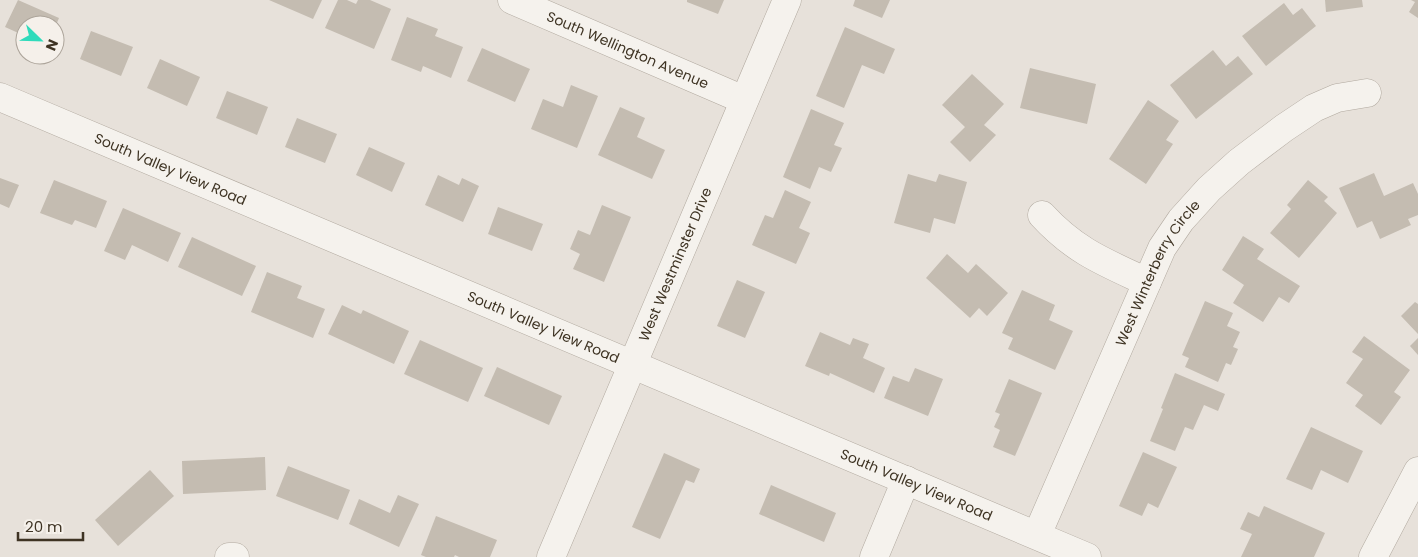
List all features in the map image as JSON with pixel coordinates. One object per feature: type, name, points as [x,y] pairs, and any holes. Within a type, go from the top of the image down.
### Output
[{"type":"street","name":"South Wellington Avenue","points":[[512,0],[744,100]]},
{"type":"street","name":"West Westminster Drive","points":[[551,557],[787,0]]},
{"type":"street","name":"West Winterberry Circle","points":[[1037,535],[1162,248],[1181,220],[1209,189],[1239,162],[1284,128],[1314,108],[1337,98],[1367,93]]},
{"type":"street","name":"South Valley View Road","points":[[0,97],[1087,557]]},
{"type":"street","points":[[1042,215],[1058,232],[1094,258],[1147,282]]},
{"type":"street","points":[[1373,557],[1418,471]]},
{"type":"street","points":[[874,557],[906,480]]},
{"type":"street","points":[[229,557],[234,557]]},
{"type":"building","points":[[18,0],[52,15],[15,15],[15,32],[5,27]]},
{"type":"building","points":[[269,0],[322,0],[313,19]]},
{"type":"building","points":[[338,0],[347,0],[356,4],[358,0],[370,0],[391,9],[374,49],[325,28]]},
{"type":"building","points":[[687,0],[724,0],[718,14],[687,2]]},
{"type":"building","points":[[855,0],[890,0],[882,18],[853,6]]},
{"type":"building","points":[[1325,0],[1362,0],[1363,7],[1326,12]]},
{"type":"building","points":[[1411,0],[1418,0],[1418,18],[1409,12],[1415,2]]},
{"type":"building","points":[[1284,3],[1293,15],[1302,8],[1316,26],[1266,66],[1242,36]]},
{"type":"building","points":[[407,17],[438,29],[435,36],[463,47],[451,78],[423,66],[421,72],[391,60]]},
{"type":"building","points":[[845,27],[895,49],[884,74],[862,65],[844,108],[816,96]]},
{"type":"building","points":[[91,31],[133,47],[121,76],[80,59]]},
{"type":"building","points":[[482,48],[530,69],[515,102],[467,81]]},
{"type":"building","points":[[1213,50],[1226,66],[1238,56],[1253,74],[1196,119],[1170,85]]},
{"type":"building","points":[[160,59],[200,77],[187,106],[147,88]]},
{"type":"building","points":[[1030,68],[1096,84],[1087,124],[1020,108]]},
{"type":"building","points":[[972,74],[1004,104],[984,125],[996,135],[970,162],[950,142],[965,127],[942,105]]},
{"type":"building","points":[[571,85],[598,96],[577,148],[531,129],[543,99],[563,107]]},
{"type":"building","points":[[227,91],[268,107],[257,135],[216,118]]},
{"type":"building","points":[[1148,100],[1179,121],[1166,140],[1173,144],[1146,184],[1109,159]]},
{"type":"building","points":[[620,107],[645,118],[637,137],[665,150],[652,179],[598,155]]},
{"type":"building","points":[[811,109],[844,123],[834,145],[842,148],[831,172],[819,167],[810,189],[783,177]]},
{"type":"building","points":[[297,118],[337,134],[325,163],[285,147]]},
{"type":"building","points":[[369,147],[405,163],[392,192],[356,175]]},
{"type":"building","points":[[1374,173],[1384,196],[1413,183],[1418,194],[1418,215],[1408,219],[1411,225],[1380,239],[1372,221],[1357,228],[1339,188]]},
{"type":"building","points":[[908,174],[936,182],[939,174],[967,182],[955,224],[934,218],[930,233],[894,223]]},
{"type":"building","points":[[438,175],[459,185],[462,178],[479,186],[463,222],[425,205]]},
{"type":"building","points":[[0,178],[19,185],[9,208],[0,204]]},
{"type":"building","points":[[54,180],[107,201],[96,228],[75,220],[72,225],[40,213]]},
{"type":"building","points":[[1308,180],[1328,197],[1324,201],[1337,213],[1299,258],[1270,233],[1291,209],[1287,205]]},
{"type":"building","points":[[785,190],[811,202],[799,228],[810,233],[796,264],[752,245],[765,215],[773,218]]},
{"type":"building","points":[[602,205],[631,217],[604,282],[573,269],[580,254],[570,249],[578,230],[590,235]]},
{"type":"building","points":[[498,207],[543,224],[532,251],[488,234]]},
{"type":"building","points":[[123,208],[181,233],[168,262],[132,245],[125,260],[104,251]]},
{"type":"building","points":[[1243,236],[1264,249],[1257,259],[1300,286],[1289,303],[1279,297],[1263,322],[1233,303],[1244,285],[1222,270]]},
{"type":"building","points":[[192,237],[256,266],[242,296],[178,267]]},
{"type":"building","points":[[947,254],[968,273],[976,264],[1008,293],[987,316],[979,308],[970,318],[926,278]]},
{"type":"building","points":[[267,272],[302,286],[297,298],[325,309],[313,338],[251,312]]},
{"type":"building","points":[[737,280],[765,292],[745,338],[717,326]]},
{"type":"building","points":[[1022,290],[1055,305],[1049,320],[1073,331],[1055,370],[1008,349],[1013,338],[1002,333]]},
{"type":"building","points":[[1205,301],[1233,313],[1227,326],[1240,332],[1233,347],[1238,349],[1231,365],[1226,363],[1218,382],[1185,367],[1189,358],[1182,355]]},
{"type":"building","points":[[1415,302],[1418,304],[1418,334],[1401,316]]},
{"type":"building","points":[[342,305],[361,314],[363,310],[409,331],[394,364],[328,334]]},
{"type":"building","points":[[820,332],[850,345],[853,338],[869,344],[863,358],[885,368],[874,393],[830,373],[829,376],[805,366]]},
{"type":"building","points":[[1364,336],[1410,370],[1394,392],[1401,397],[1381,425],[1355,406],[1363,395],[1346,383],[1363,359],[1352,352]]},
{"type":"building","points":[[1418,338],[1418,355],[1410,346]]},
{"type":"building","points":[[420,340],[483,368],[468,402],[404,374]]},
{"type":"building","points":[[497,367],[562,396],[549,425],[484,396]]},
{"type":"building","points":[[915,368],[943,379],[928,416],[884,398],[893,376],[909,382]]},
{"type":"building","points":[[1175,373],[1225,394],[1218,411],[1204,405],[1193,430],[1185,427],[1175,451],[1150,441]]},
{"type":"building","points":[[1009,379],[1042,393],[1015,456],[993,447],[1000,430],[994,427],[1000,414],[995,412]]},
{"type":"building","points":[[1311,427],[1363,451],[1348,483],[1321,470],[1312,490],[1286,479]]},
{"type":"building","points":[[1143,452],[1177,467],[1158,508],[1148,503],[1142,516],[1119,506]]},
{"type":"building","points":[[664,453],[700,469],[694,483],[686,480],[660,539],[632,527]]},
{"type":"building","points":[[265,457],[266,490],[183,494],[182,461]]},
{"type":"building","points":[[288,466],[350,490],[338,520],[276,496]]},
{"type":"building","points":[[150,470],[174,496],[118,546],[95,520]]},
{"type":"building","points":[[771,485],[836,513],[824,542],[759,514]]},
{"type":"building","points":[[398,495],[419,504],[399,547],[349,524],[359,499],[390,513]]},
{"type":"building","points":[[1264,506],[1325,533],[1314,557],[1241,557],[1252,534],[1240,529],[1248,512],[1259,517]]},
{"type":"building","points":[[436,516],[497,540],[490,557],[459,557],[455,555],[454,557],[426,557],[421,555]]}]
